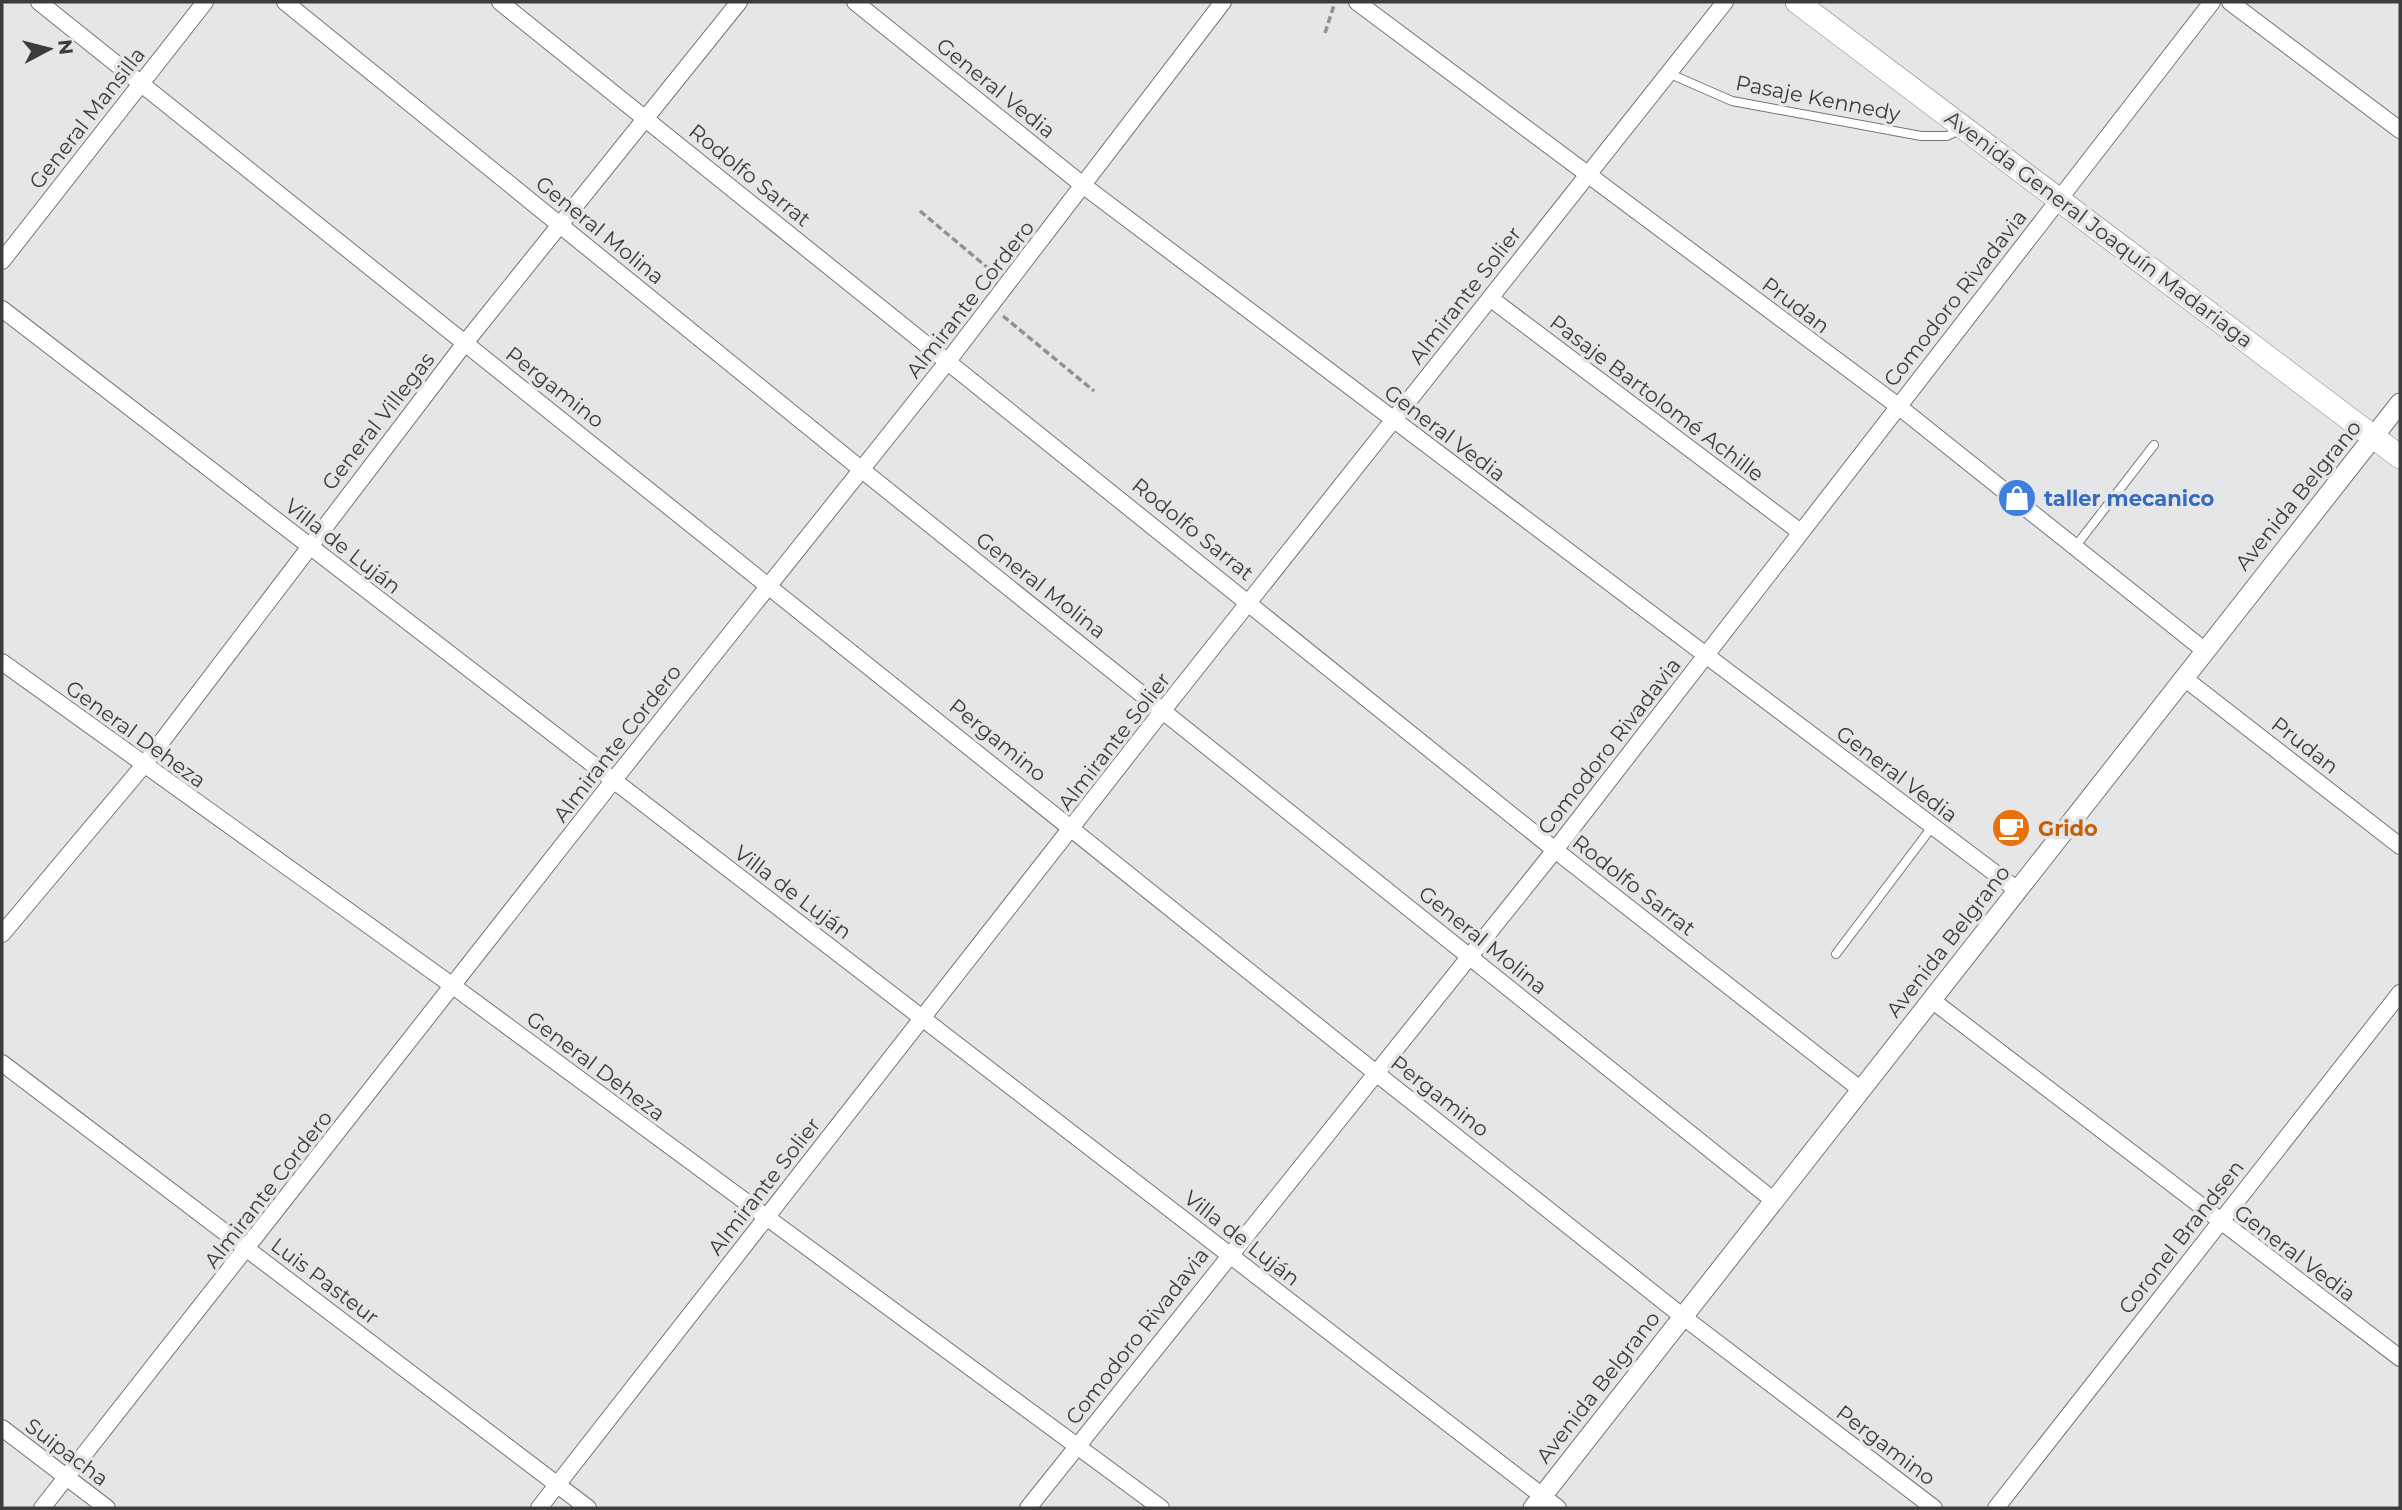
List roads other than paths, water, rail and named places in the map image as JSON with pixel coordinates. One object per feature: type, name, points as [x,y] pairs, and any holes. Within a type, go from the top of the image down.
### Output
[{"type":"main road","name":"Avenida General Joaquín Madariaga","points":[[1797,2],[2400,457]]},
{"type":"street","name":"Pergamino","points":[[39,2],[770,584],[1376,1073],[1682,1316],[1934,1508]]},
{"type":"street","name":"General Mansilla","points":[[2,261],[205,2]]},
{"type":"street","name":"General Molina","points":[[285,2],[862,470],[1164,709],[1773,1200]]},
{"type":"street","name":"Rodolfo Sarrat","points":[[500,2],[1251,602],[1555,850],[1860,1089]]},
{"type":"street","name":"General Villegas","points":[[2,934],[143,766],[308,545],[465,343],[562,226],[739,2]]},
{"type":"street","name":"General Vedia","points":[[855,2],[1084,186],[2016,889]]},
{"type":"street","name":"Almirante Cordero","points":[[42,1508],[613,781],[1008,285],[1223,2]]},
{"type":"street","name":"Prudan","points":[[1357,2],[1898,407],[2204,650]]},
{"type":"street","name":"Almirante Solier","points":[[540,1508],[1164,709],[1725,2]]},
{"type":"street","name":"Comodoro Rivadavia","points":[[1028,1508],[1555,850],[1799,531],[2212,2]]},
{"type":"street","points":[[2230,2],[2400,130]]},
{"type":"street","name":"Pasaje Bartolomé Achille","points":[[1490,298],[1799,531]]},
{"type":"street","name":"Villa de Luján","points":[[2,309],[924,1019],[1544,1504]]},
{"type":"street","name":"Avenida Belgrano","points":[[1544,1504],[1682,1316],[1860,1089],[1933,1001],[2016,889],[2400,403]]},
{"type":"street","name":"General Deheza","points":[[2,662],[143,766],[453,986],[1161,1508]]},
{"type":"street","name":"Prudan","points":[[2184,678],[2400,846]]},
{"type":"street","name":"Coronel Brandsen","points":[[1996,1508],[2400,993]]},
{"type":"street","name":"General Vedia","points":[[1933,1001],[2400,1358]]},
{"type":"street","name":"Luis Pasteur","points":[[2,1063],[588,1508]]},
{"type":"street","name":"Suipacha","points":[[2,1428],[107,1508]]},
{"type":"lane","name":"Pasaje Kennedy","points":[[1668,73],[1732,101],[1921,136],[1947,136],[1964,129]]},
{"type":"lane","points":[[2075,547],[2154,445]]},
{"type":"lane","points":[[1836,954],[1932,827]]},
{"type":"place","name":"taller mecanico","points":[[2017,498]]},
{"type":"place","name":"Grido","points":[[2011,828]]}]
